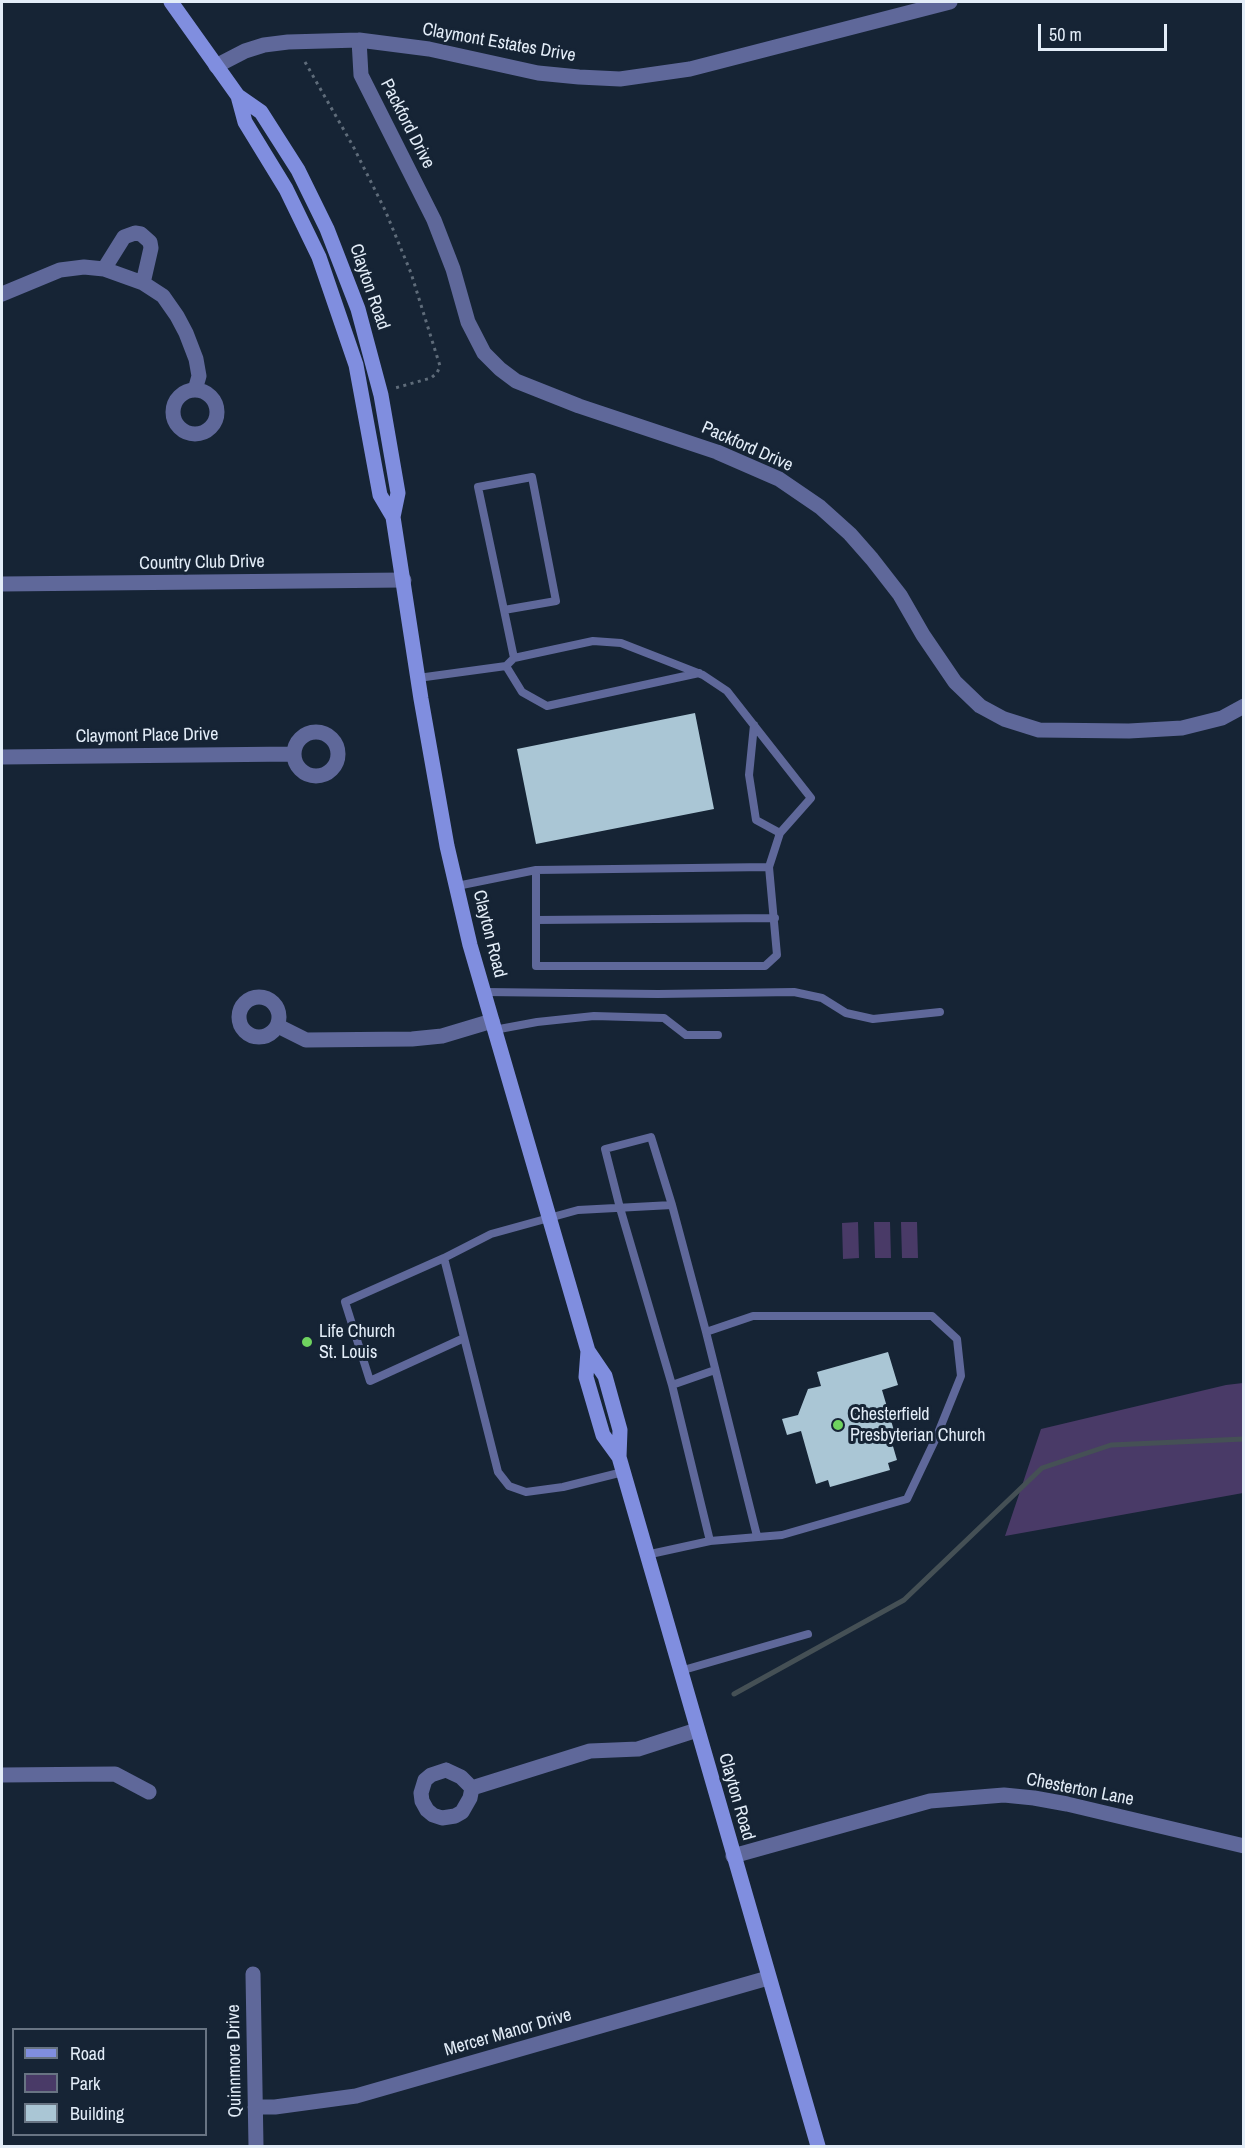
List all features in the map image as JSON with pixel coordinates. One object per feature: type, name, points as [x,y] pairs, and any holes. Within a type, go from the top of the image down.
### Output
[{"type":"main road","name":"Clayton Road","points":[[171,2],[238,96],[245,122],[286,189],[305,226],[327,277],[356,365],[380,495],[393,517],[447,846],[483,992],[588,1351],[586,1377],[603,1435],[621,1465],[818,2146]]},
{"type":"street","name":"Claymont Estates Drive","points":[[216,66],[245,51],[264,45],[359,40],[429,49],[538,73],[620,79],[690,69],[950,2]]},
{"type":"street","name":"Packford Drive","points":[[359,40],[361,75],[434,220],[453,269],[468,322],[484,353],[500,369],[516,381],[579,406],[717,452],[779,479],[812,501],[850,534],[872,559],[900,595],[923,635],[956,682],[980,706],[1004,719],[1039,730],[1182,728],[1222,718],[1244,706]]},
{"type":"street","points":[[104,269],[124,237],[129,234],[141,234],[150,242],[152,248],[144,283]]},
{"type":"street","points":[[2,294],[60,270],[84,267],[104,269],[144,283],[163,296],[186,333],[196,359],[199,376],[195,390]]},
{"type":"street","name":"Country Club Drive","points":[[2,584],[404,580]]},
{"type":"street","name":"Claymont Place Drive","points":[[2,757],[294,754]]},
{"type":"street","points":[[278,1026],[306,1040],[412,1039],[442,1036],[493,1025]]},
{"type":"street","points":[[472,1788],[590,1751],[638,1749],[697,1730]]},
{"type":"street","points":[[2,1775],[115,1774],[149,1792]]},
{"type":"street","name":"Chesterton Lane","points":[[733,1856],[930,1800],[1004,1796],[1067,1804],[1244,1846]]},
{"type":"street","name":"Quinnmore Drive","points":[[253,1974],[256,2146]]},
{"type":"street","name":"Mercer Manor Drive","points":[[255,2106],[275,2107],[357,2096],[768,1978]]},
{"type":"lane","points":[[504,610],[556,601],[532,477],[478,487],[514,658]]},
{"type":"lane","points":[[418,678],[506,666],[514,658],[593,641],[621,642],[699,673],[727,691],[812,798],[780,834],[769,867],[777,955],[765,966],[641,968],[536,966],[536,870]]},
{"type":"lane","points":[[506,666],[522,692],[547,706],[699,673]]},
{"type":"lane","points":[[754,725],[749,775],[756,820],[780,834]]},
{"type":"lane","points":[[457,886],[536,870],[769,867]]},
{"type":"lane","points":[[536,920],[775,918]]},
{"type":"lane","points":[[483,992],[658,994],[794,992],[822,998],[846,1013],[873,1019],[940,1012]]},
{"type":"lane","points":[[493,1025],[594,1016],[664,1018],[686,1035],[718,1035]]},
{"type":"lane","points":[[710,1541],[672,1385],[605,1149],[651,1137],[706,1332],[757,1536]]},
{"type":"lane","points":[[464,1338],[370,1380],[345,1302],[444,1258],[491,1234],[578,1210],[672,1205]]},
{"type":"lane","points":[[444,1258],[498,1472],[509,1486],[526,1492],[563,1487],[621,1465]]},
{"type":"lane","points":[[646,1555],[710,1541],[782,1535],[907,1499],[936,1438],[961,1376],[957,1339],[932,1316],[753,1316],[706,1332]]},
{"type":"lane","points":[[672,1385],[715,1370]]},
{"type":"lane","points":[[680,1671],[808,1634]]},
{"type":"path","points":[[305,62],[386,210],[411,273],[440,366],[437,374],[431,378],[395,388]]},
{"type":"green space","points":[[858,1222],[859,1258],[843,1259],[842,1223]]},
{"type":"green space","points":[[874,1222],[890,1222],[891,1258],[875,1258]]},
{"type":"green space","points":[[901,1222],[917,1222],[918,1258],[902,1258]]},
{"type":"green space","points":[[1243,1383],[1243,1493],[1005,1536],[1041,1429],[1226,1385]]},
{"type":"building","points":[[695,713],[714,809],[536,844],[517,749]]},
{"type":"building","name":"Chesterfield Presbyterian Church","points":[[888,1352],[898,1385],[882,1390],[895,1434],[890,1436],[897,1460],[888,1463],[890,1470],[830,1487],[828,1480],[816,1484],[801,1431],[787,1435],[782,1419],[798,1415],[808,1389],[821,1386],[817,1372]]},
{"type":"waterway","points":[[734,1694],[904,1600],[1042,1468],[1111,1445],[1244,1439]]},
{"type":"place","name":"Life Church St. Louis","points":[[307,1342]]},
{"type":"place","name":"Chesterfield Presbyterian Church","points":[[838,1425]]}]
